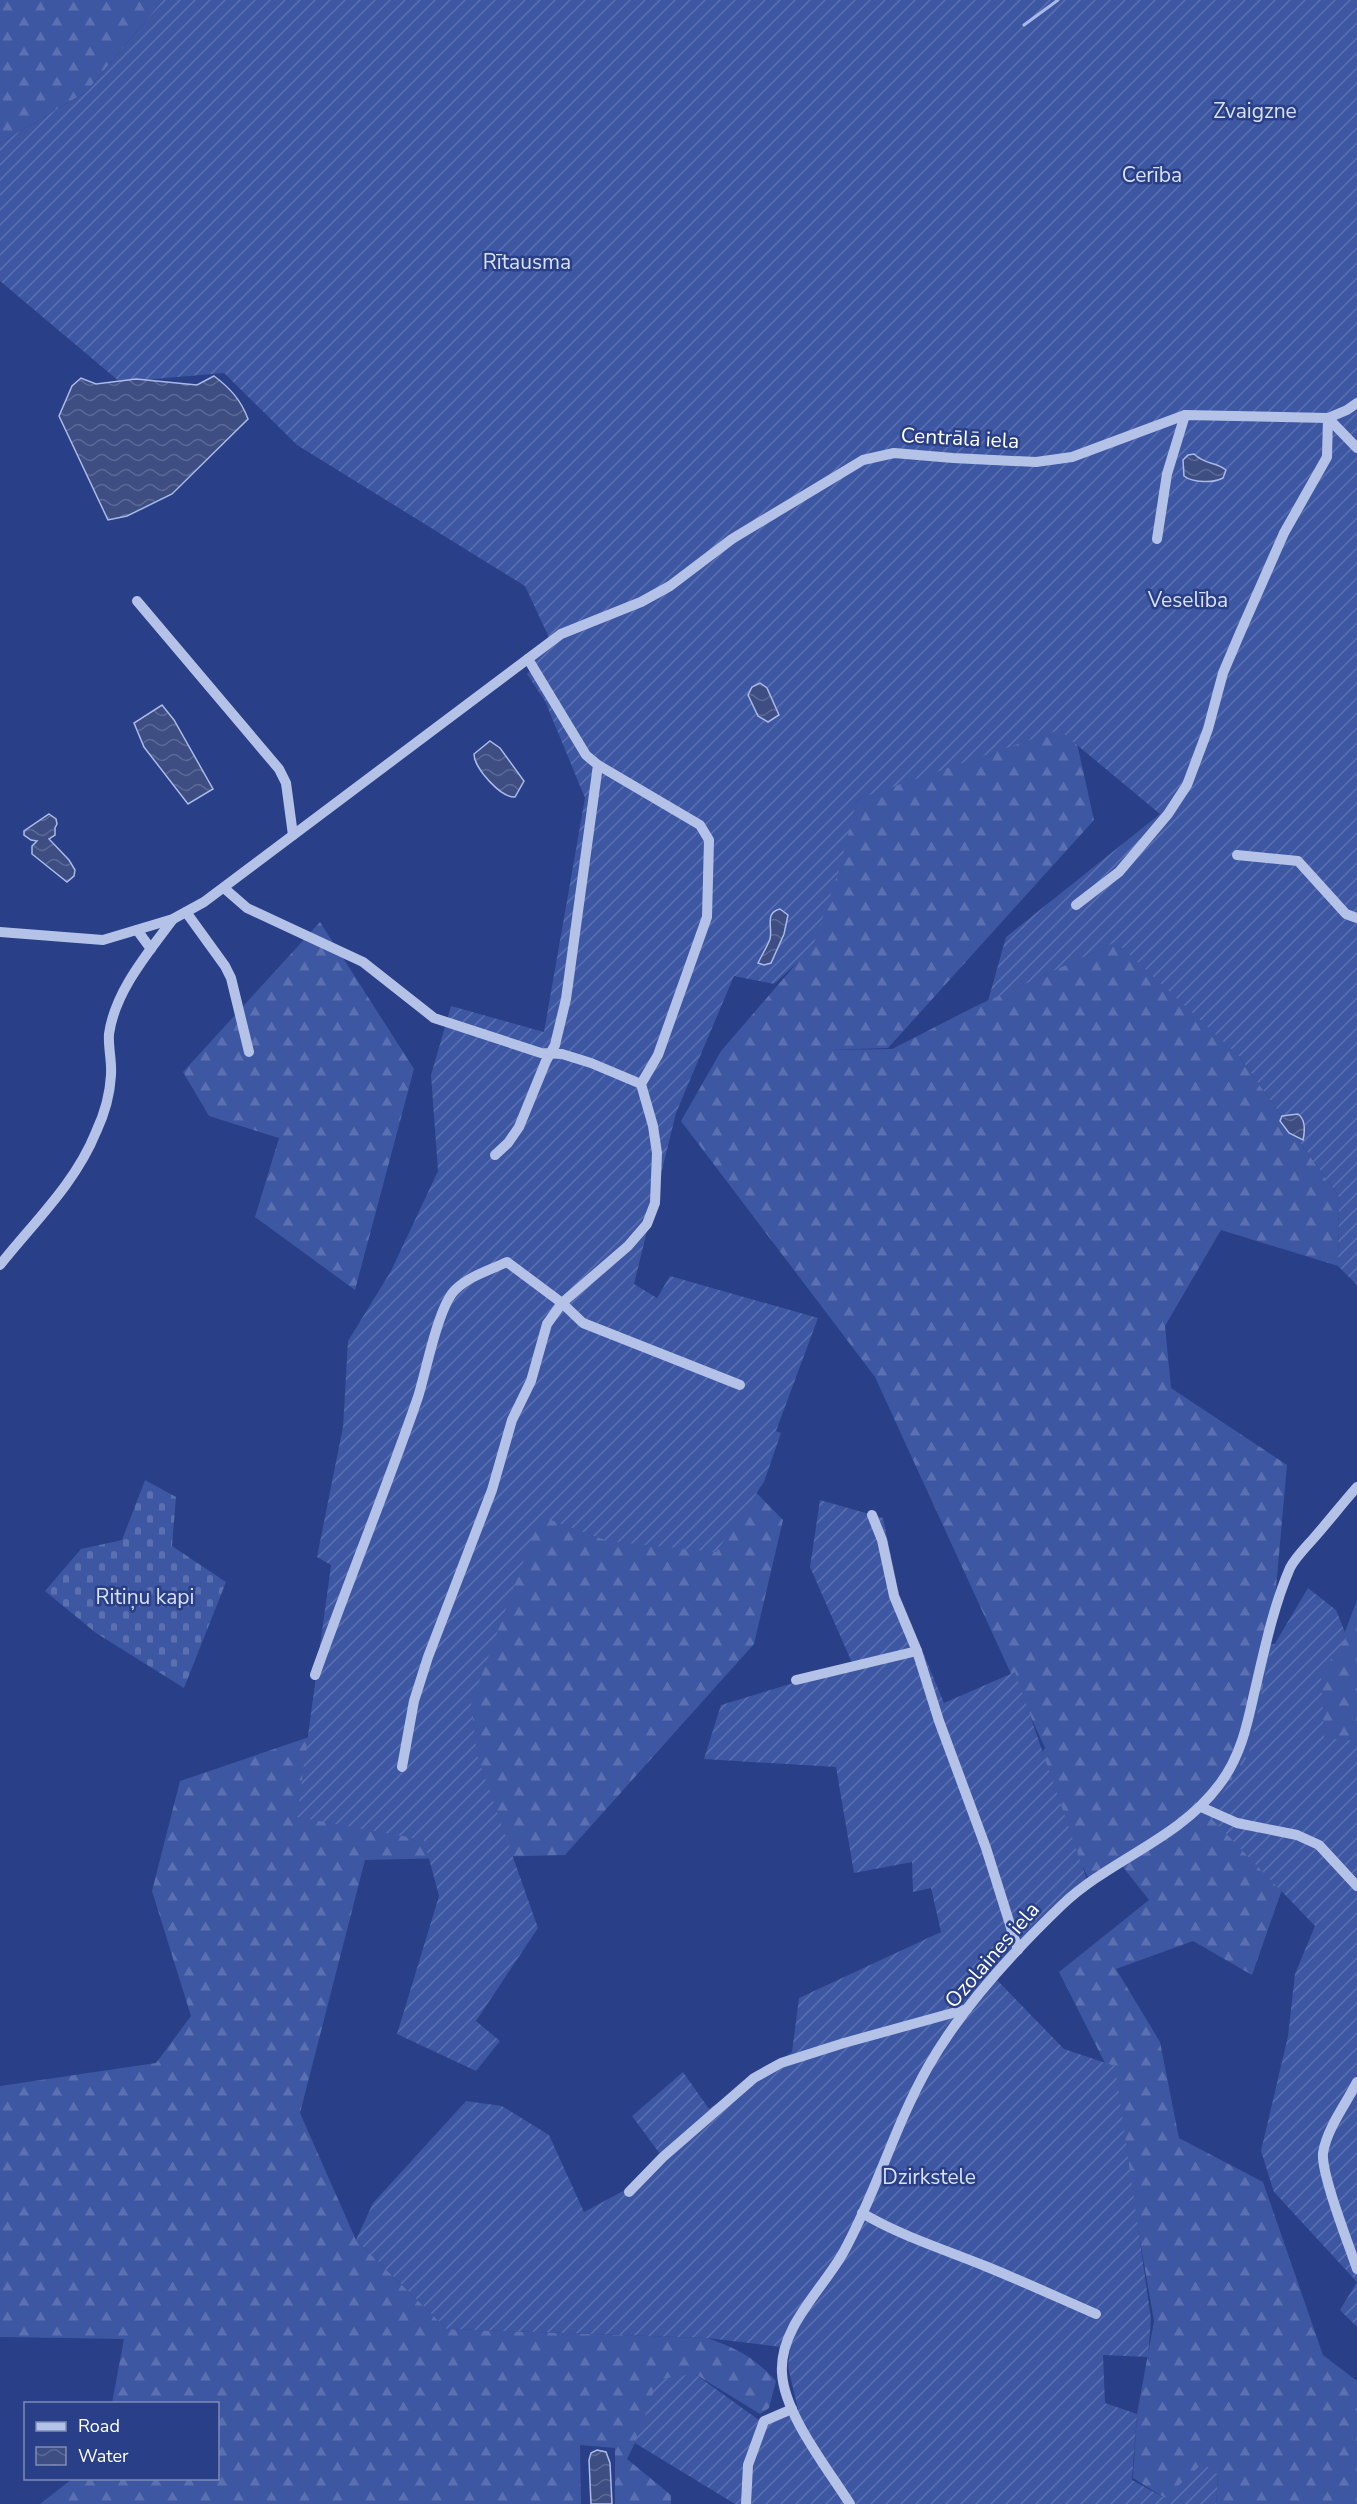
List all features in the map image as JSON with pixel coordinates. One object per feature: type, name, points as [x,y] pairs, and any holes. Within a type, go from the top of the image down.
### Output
[{"type":"street","name":"Centrālā iela","points":[[174,919],[224,888],[561,634],[641,602],[670,586],[732,539],[863,460],[894,453],[953,459],[1036,462],[1072,457],[1185,415],[1328,418],[1357,403]]},
{"type":"street","points":[[1157,539],[1167,474],[1185,415]]},
{"type":"street","points":[[1328,418],[1357,448]]},
{"type":"street","points":[[1076,905],[1119,872],[1168,814],[1187,785],[1208,729],[1223,673],[1240,633],[1284,533],[1327,457],[1328,418]]},
{"type":"street","points":[[137,602],[279,768],[286,783],[292,835]]},
{"type":"street","points":[[402,1767],[414,1701],[428,1657],[492,1490],[512,1420],[531,1381],[547,1324],[562,1303],[628,1246],[647,1224],[656,1203],[657,1153],[653,1126],[641,1084],[658,1055],[707,917],[709,840],[700,825],[598,765],[586,755],[528,659]]},
{"type":"street","points":[[495,1155],[508,1143],[519,1127],[555,1045],[566,999],[598,765]]},
{"type":"street","points":[[1237,855],[1298,861],[1346,914],[1357,918]]},
{"type":"street","points":[[224,888],[247,908],[363,962],[434,1018],[541,1053],[562,1054],[591,1063],[641,1084]]},
{"type":"street","points":[[186,912],[231,978],[249,1052]]},
{"type":"street","points":[[1,930],[103,940],[174,919]]},
{"type":"street","points":[[0,1265],[46,1211],[84,1158],[97,1131],[109,1094],[111,1074],[109,1036],[114,1012],[151,949],[174,919]]},
{"type":"street","points":[[137,930],[151,949]]},
{"type":"street","points":[[315,1675],[348,1580],[391,1471],[446,1304],[455,1290],[475,1276],[507,1262],[562,1303],[583,1323],[740,1385]]},
{"type":"street","name":"Ozolaines iela","points":[[850,2504],[792,2409],[786,2394],[782,2371],[786,2343],[844,2251],[906,2109],[928,2065],[968,2009],[1018,1950],[1064,1903],[1088,1883],[1118,1866],[1201,1807],[1228,1772],[1245,1735],[1263,1656],[1291,1565],[1357,1487]]},
{"type":"street","points":[[872,1515],[882,1540],[894,1596],[917,1651],[939,1721],[1006,1908],[1018,1950]]},
{"type":"street","points":[[796,1680],[917,1651]]},
{"type":"street","points":[[1201,1807],[1237,1822],[1297,1835],[1319,1845],[1357,1886]]},
{"type":"street","points":[[629,2192],[663,2157],[754,2078],[781,2063],[968,2009]]},
{"type":"street","points":[[1357,2082],[1329,2134],[1323,2154],[1326,2176],[1357,2269]]},
{"type":"street","points":[[862,2213],[933,2247],[984,2265],[1096,2314]]},
{"type":"street","points":[[746,2504],[748,2465],[764,2421],[792,2409]]},
{"type":"green space","points":[[0,0],[163,0],[86,92],[0,143]]},
{"type":"green space","points":[[163,0],[1357,0],[1357,1285],[1338,1266],[1339,1197],[1239,1056],[1116,942],[988,1001],[1006,937],[1160,814],[1059,730],[857,799],[840,867],[812,949],[774,984],[734,976],[676,1113],[634,1284],[657,1298],[670,1276],[818,1318],[776,1431],[781,1433],[764,1482],[716,1552],[608,1541],[540,1516],[471,1704],[477,1755],[538,1928],[476,2021],[500,2041],[476,2071],[397,2034],[439,1896],[424,1840],[297,1817],[331,1565],[317,1557],[343,1427],[348,1341],[391,1271],[438,1171],[431,1075],[451,1006],[544,1032],[585,798],[545,701],[527,674],[532,670],[528,659],[552,644],[525,586],[297,445],[224,373],[120,382],[0,281],[0,143],[86,92]]},
{"type":"green space","points":[[1073,725],[1094,820],[888,1048],[827,1050],[892,1049],[976,1006],[1135,933],[1239,1056],[1339,1197],[1338,1266],[1221,1230],[1165,1326],[1171,1388],[1287,1465],[1271,1644],[1340,1645],[1357,1600],[1357,1810],[1310,1810],[1252,1975],[1193,1941],[1116,1969],[1160,2042],[1179,2138],[1263,2182],[1323,2355],[1357,2381],[1357,2504],[1216,2504],[1218,2475],[1165,2498],[1133,2478],[1137,2414],[1154,2321],[1111,2075],[1059,1972],[1149,1900],[1119,1862],[1089,1879],[1067,1837],[1011,1794],[1045,1748],[875,1377],[681,1121],[721,1051],[814,943],[857,799],[939,768]]},
{"type":"green space","points":[[320,922],[414,1069],[355,1290],[255,1217],[279,1138],[209,1116],[183,1072]]},
{"type":"green space","points":[[743,1479],[783,1520],[754,1644],[565,1855],[365,1860],[300,2113],[356,2240],[447,2329],[707,2338],[745,2355],[761,2366],[776,2381],[769,2408],[760,2414],[695,2374],[635,2443],[627,2459],[671,2495],[671,2504],[615,2504],[615,2448],[580,2445],[581,2504],[40,2504],[71,2480],[219,2480],[219,2402],[112,2402],[124,2339],[0,2337],[0,2086],[156,2063],[191,2016],[152,1891],[180,1781],[374,1715],[536,1503]]},
{"type":"green space","name":"Ritiņu kapi","points":[[145,1480],[176,1497],[172,1546],[226,1582],[184,1688],[96,1633],[45,1591],[81,1549],[122,1540]]},
{"type":"green space","name":"Dzirkstele","points":[[820,1500],[883,1518],[899,1594],[944,1703],[1015,1672],[1088,1883],[994,1977],[1064,2049],[1115,2066],[1151,2319],[1148,2357],[1103,2355],[1105,2403],[1137,2414],[1132,2480],[1165,2498],[1203,2463],[1218,2475],[1216,2504],[735,2504],[635,2443],[658,2379],[695,2374],[763,2423],[798,2409],[788,2367],[790,2348],[707,2338],[447,2329],[356,2240],[373,2203],[466,2101],[502,2106],[549,2135],[584,2212],[625,2190],[660,2154],[632,2116],[683,2072],[709,2109],[792,2052],[799,1998],[941,1932],[931,1888],[913,1892],[912,1862],[854,1873],[836,1767],[704,1759],[721,1705],[853,1665],[810,1567]]},
{"type":"green space","points":[[1308,1588],[1336,1610],[1347,1637],[1321,1673],[1324,1738],[1357,1741],[1357,2282],[1274,2192],[1261,2151],[1288,2036],[1295,1974],[1315,1926],[1208,1815],[1249,1754],[1270,1652]]},
{"type":"green space","points":[[1357,2282],[1357,2327],[1340,2310]]},
{"type":"water","points":[[214,376],[234,395],[248,419],[172,494],[127,516],[108,520],[59,416],[72,386],[81,378],[96,384],[136,379],[197,385]]},
{"type":"water","points":[[1194,454],[1226,470],[1223,478],[1204,482],[1184,476],[1183,460],[1188,455]]},
{"type":"water","points":[[760,683],[767,688],[779,715],[768,722],[758,716],[748,695],[752,687]]},
{"type":"water","points":[[162,705],[174,720],[213,789],[188,804],[144,747],[134,723]]},
{"type":"water","points":[[490,741],[500,748],[524,781],[515,797],[496,788],[478,767],[474,754]]},
{"type":"water","points":[[49,814],[56,819],[57,824],[55,835],[49,839],[69,860],[75,870],[74,876],[67,882],[32,854],[32,846],[37,841],[24,835],[24,831]]},
{"type":"water","points":[[780,909],[788,915],[784,934],[771,963],[764,965],[758,963],[770,939],[772,914]]},
{"type":"water","points":[[1298,1114],[1304,1122],[1303,1140],[1289,1133],[1280,1121],[1282,1116]]},
{"type":"water","points":[[597,2450],[606,2452],[610,2463],[612,2504],[591,2504],[589,2460],[591,2453]]},
{"type":"waterway","points":[[1024,25],[1058,0]]},
{"type":"park label","name":"Zvaigzne","points":[[1255,111]]},
{"type":"park label","name":"Cerība","points":[[1152,175]]},
{"type":"park label","name":"Rītausma","points":[[527,262]]},
{"type":"park label","name":"Veselība","points":[[1188,600]]}]
